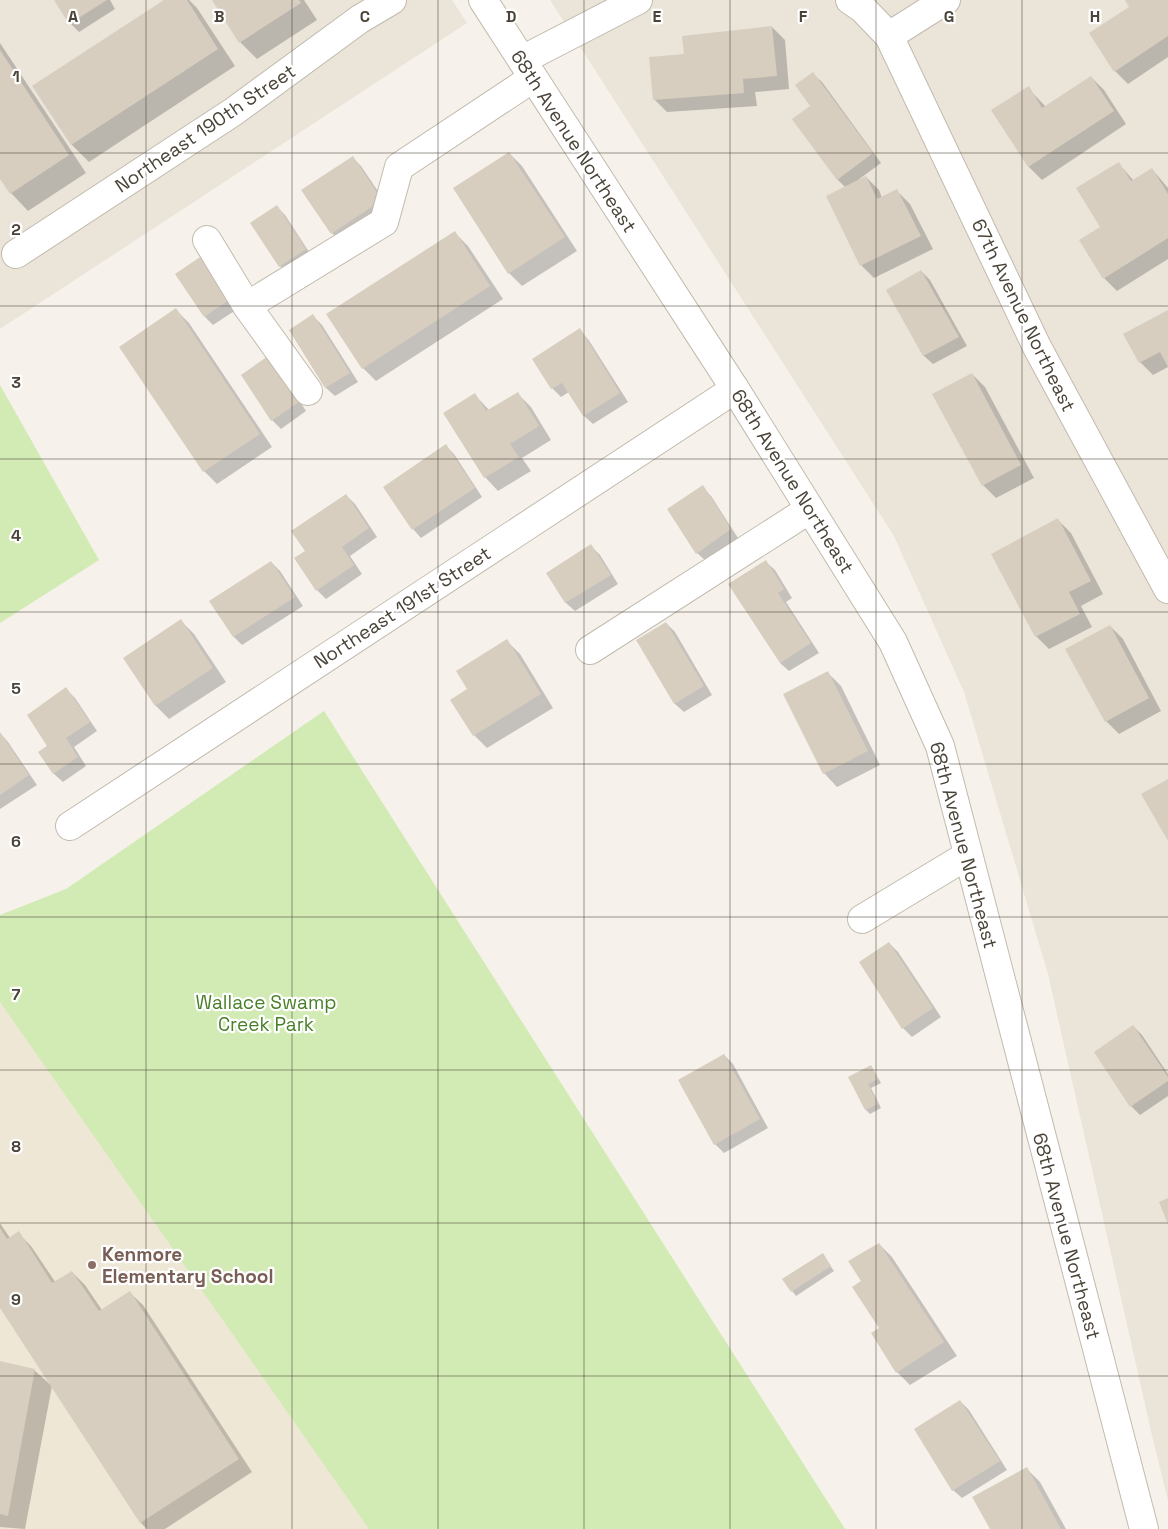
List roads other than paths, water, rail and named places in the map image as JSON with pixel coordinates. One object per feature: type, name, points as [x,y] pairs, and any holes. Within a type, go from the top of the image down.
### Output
[{"type":"street","name":"Northeast 190th Street","points":[[16,254],[233,112],[354,9],[392,0]]},
{"type":"street","name":"68th Avenue Northeast","points":[[483,0],[735,389],[893,642],[940,746],[1144,1529]]},
{"type":"street","points":[[850,0],[863,9],[889,36],[946,0]]},
{"type":"street","points":[[247,306],[384,222],[399,167],[528,69],[625,3]]},
{"type":"street","name":"67th Avenue Northeast","points":[[889,36],[1036,347],[1168,589]]},
{"type":"street","points":[[208,240],[247,306],[308,391]]},
{"type":"street","name":"Northeast 191st Street","points":[[70,826],[735,389]]},
{"type":"street","points":[[590,650],[810,509]]},
{"type":"street","points":[[862,919],[968,855]]},
{"type":"place","name":"Kenmore Elementary School","points":[[92,1265]]},
{"type":"park label","name":"Wallace Swamp Creek Park","points":[[266,1013]]}]
